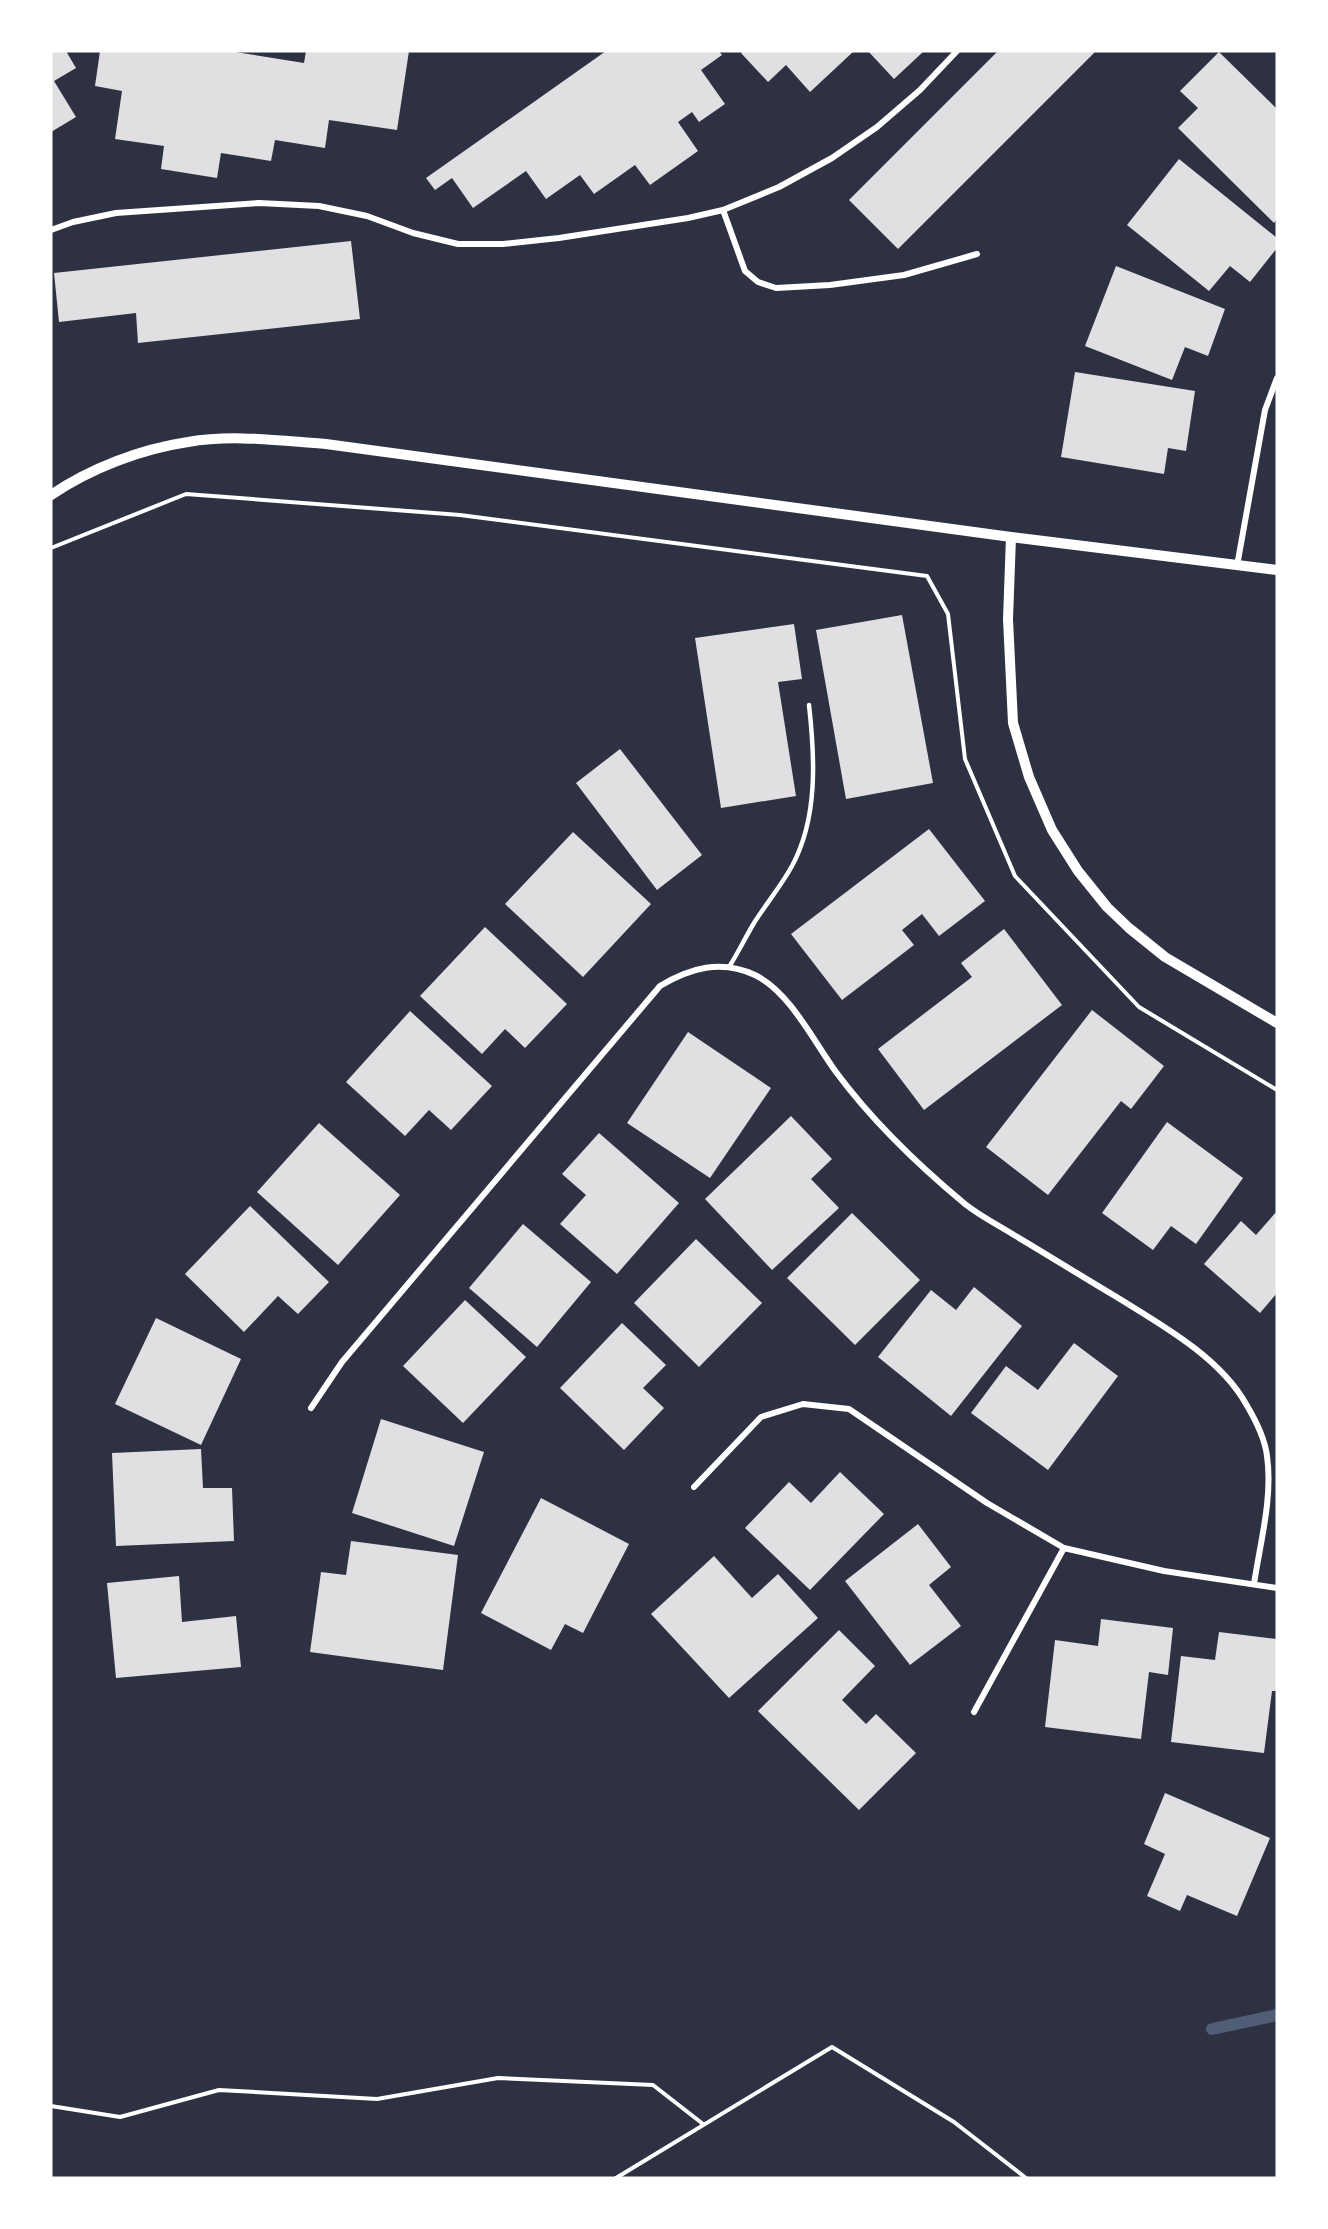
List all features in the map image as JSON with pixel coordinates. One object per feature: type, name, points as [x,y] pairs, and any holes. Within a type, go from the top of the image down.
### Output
[{"type":"street","points":[[51,230],[73,222],[116,213],[259,203],[319,206],[367,216],[413,233],[458,244],[503,244],[559,238],[723,210],[779,187],[832,158],[877,127],[920,90],[957,51]]},
{"type":"street","points":[[723,210],[745,271],[758,282],[776,288],[830,285],[904,274],[977,254]]},
{"type":"street","points":[[1237,567],[1266,410],[1277,378]]},
{"type":"street","points":[[51,495],[125,458],[189,442],[255,438],[338,446],[1237,567],[1277,570]]},
{"type":"street","points":[[1011,537],[1008,619],[1013,723],[1029,777],[1052,831],[1078,871],[1107,907],[1129,928],[1165,957],[1277,1023]]},
{"type":"street","points":[[311,1408],[342,1362],[660,986],[682,973],[708,967],[729,967],[755,975],[795,1010],[836,1072],[892,1140],[968,1206],[1178,1335],[1226,1376],[1245,1402],[1267,1454],[1269,1483],[1254,1584]]},
{"type":"street","points":[[694,1487],[761,1417],[803,1404],[849,1409],[987,1503],[1064,1548],[1164,1571],[1277,1588]]},
{"type":"street","points":[[974,1712],[1064,1548]]},
{"type":"lane","points":[[729,967],[792,865],[803,838],[812,801],[813,739],[809,705]]},
{"type":"path","points":[[51,548],[186,494],[460,515],[927,576],[948,614],[965,759],[1015,876],[1138,1007],[1277,1090]]},
{"type":"path","points":[[616,2178],[832,2047],[954,2122],[1026,2178]]},
{"type":"path","points":[[51,2106],[120,2116],[219,2090],[377,2099],[498,2078],[653,2085],[703,2124]]},
{"type":"building","points":[[51,51],[66,51],[76,68],[54,81],[76,117],[51,132]]},
{"type":"building","points":[[100,51],[229,51],[304,63],[306,51],[409,51],[397,130],[329,120],[325,148],[275,140],[271,161],[221,153],[217,178],[161,169],[164,146],[115,139],[122,91],[95,86]]},
{"type":"building","points":[[606,51],[719,51],[722,55],[701,70],[725,104],[699,122],[692,112],[678,122],[698,151],[650,185],[635,165],[594,194],[580,175],[546,199],[526,171],[473,208],[452,178],[435,190],[426,178]]},
{"type":"building","points":[[743,51],[854,51],[810,92],[786,65],[768,82],[741,53]]},
{"type":"building","points":[[868,51],[924,51],[894,79]]},
{"type":"building","points":[[998,51],[1096,51],[898,249],[849,200]]},
{"type":"building","points":[[1219,52],[1277,109],[1277,219],[1274,223],[1178,128],[1198,108],[1180,91]]},
{"type":"building","points":[[1179,159],[1277,238],[1277,248],[1250,282],[1230,266],[1209,291],[1127,225]]},
{"type":"building","points":[[351,241],[360,319],[138,343],[136,313],[59,322],[54,273]]},
{"type":"building","points":[[1116,266],[1225,309],[1208,356],[1185,347],[1172,380],[1085,346]]},
{"type":"building","points":[[1075,372],[1195,391],[1186,451],[1168,448],[1164,474],[1061,457]]},
{"type":"building","points":[[902,615],[933,783],[846,799],[816,630]]},
{"type":"building","points":[[794,624],[802,679],[778,682],[796,796],[721,808],[695,638]]},
{"type":"building","points":[[620,749],[702,855],[657,890],[576,783]]},
{"type":"building","points":[[929,829],[985,901],[939,936],[922,914],[902,930],[914,945],[842,1000],[791,934]]},
{"type":"building","points":[[573,832],[651,904],[583,977],[505,904]]},
{"type":"building","points":[[485,927],[567,1004],[525,1048],[505,1029],[482,1054],[420,996]]},
{"type":"building","points":[[1004,929],[1062,1005],[924,1110],[878,1049],[972,977],[961,963]]},
{"type":"building","points":[[1092,1010],[1164,1066],[1131,1109],[1121,1101],[1048,1195],[986,1147]]},
{"type":"building","points":[[410,1011],[492,1086],[451,1130],[429,1110],[405,1136],[346,1082]]},
{"type":"building","points":[[688,1032],[771,1088],[710,1178],[627,1123]]},
{"type":"building","points":[[791,1116],[832,1159],[811,1179],[839,1208],[772,1270],[705,1199]]},
{"type":"building","points":[[1167,1122],[1243,1178],[1196,1244],[1171,1226],[1153,1250],[1102,1213]]},
{"type":"building","points":[[319,1123],[400,1195],[338,1265],[257,1192]]},
{"type":"building","points":[[599,1133],[679,1203],[617,1274],[560,1224],[586,1195],[562,1174]]},
{"type":"building","points":[[250,1206],[329,1282],[298,1314],[278,1296],[244,1332],[185,1274]]},
{"type":"building","points":[[1277,1211],[1277,1293],[1260,1313],[1204,1264],[1241,1221],[1256,1235]]},
{"type":"building","points":[[852,1213],[920,1280],[855,1345],[787,1278]]},
{"type":"building","points":[[523,1224],[591,1282],[537,1347],[469,1288]]},
{"type":"building","points":[[696,1239],[762,1303],[699,1367],[634,1303]]},
{"type":"building","points":[[974,1287],[1022,1326],[951,1416],[878,1357],[931,1290],[956,1310]]},
{"type":"building","points":[[465,1300],[526,1357],[463,1423],[403,1366]]},
{"type":"building","points":[[156,1318],[241,1359],[201,1445],[115,1404]]},
{"type":"building","points":[[622,1323],[666,1365],[643,1388],[664,1408],[624,1450],[560,1388]]},
{"type":"building","points":[[1074,1343],[1118,1376],[1048,1470],[971,1413],[1006,1366],[1038,1390]]},
{"type":"building","points":[[381,1419],[484,1452],[454,1546],[352,1513]]},
{"type":"building","points":[[201,1449],[203,1488],[232,1488],[234,1541],[116,1546],[112,1453]]},
{"type":"building","points":[[840,1472],[884,1514],[810,1590],[745,1528],[789,1482],[811,1503]]},
{"type":"building","points":[[541,1498],[629,1544],[583,1633],[565,1624],[551,1650],[481,1613]]},
{"type":"building","points":[[918,1524],[951,1567],[929,1585],[961,1626],[910,1665],[845,1581]]},
{"type":"building","points":[[351,1541],[458,1555],[443,1670],[310,1652],[321,1572],[346,1575]]},
{"type":"building","points":[[714,1556],[752,1598],[778,1574],[818,1618],[729,1698],[651,1614]]},
{"type":"building","points":[[179,1576],[182,1622],[236,1616],[241,1667],[116,1678],[107,1583]]},
{"type":"building","points":[[1101,1619],[1173,1628],[1168,1675],[1149,1672],[1141,1739],[1045,1727],[1055,1640],[1098,1646]]},
{"type":"building","points":[[839,1630],[875,1666],[842,1700],[866,1724],[876,1714],[916,1753],[859,1810],[758,1711]]},
{"type":"building","points":[[1219,1632],[1277,1639],[1277,1691],[1272,1691],[1264,1753],[1171,1742],[1181,1656],[1215,1660]]},
{"type":"building","points":[[1165,1793],[1270,1838],[1237,1916],[1187,1895],[1180,1911],[1147,1896],[1165,1854],[1144,1844]]},
{"type":"waterway","points":[[1212,2029],[1277,2015]]}]
